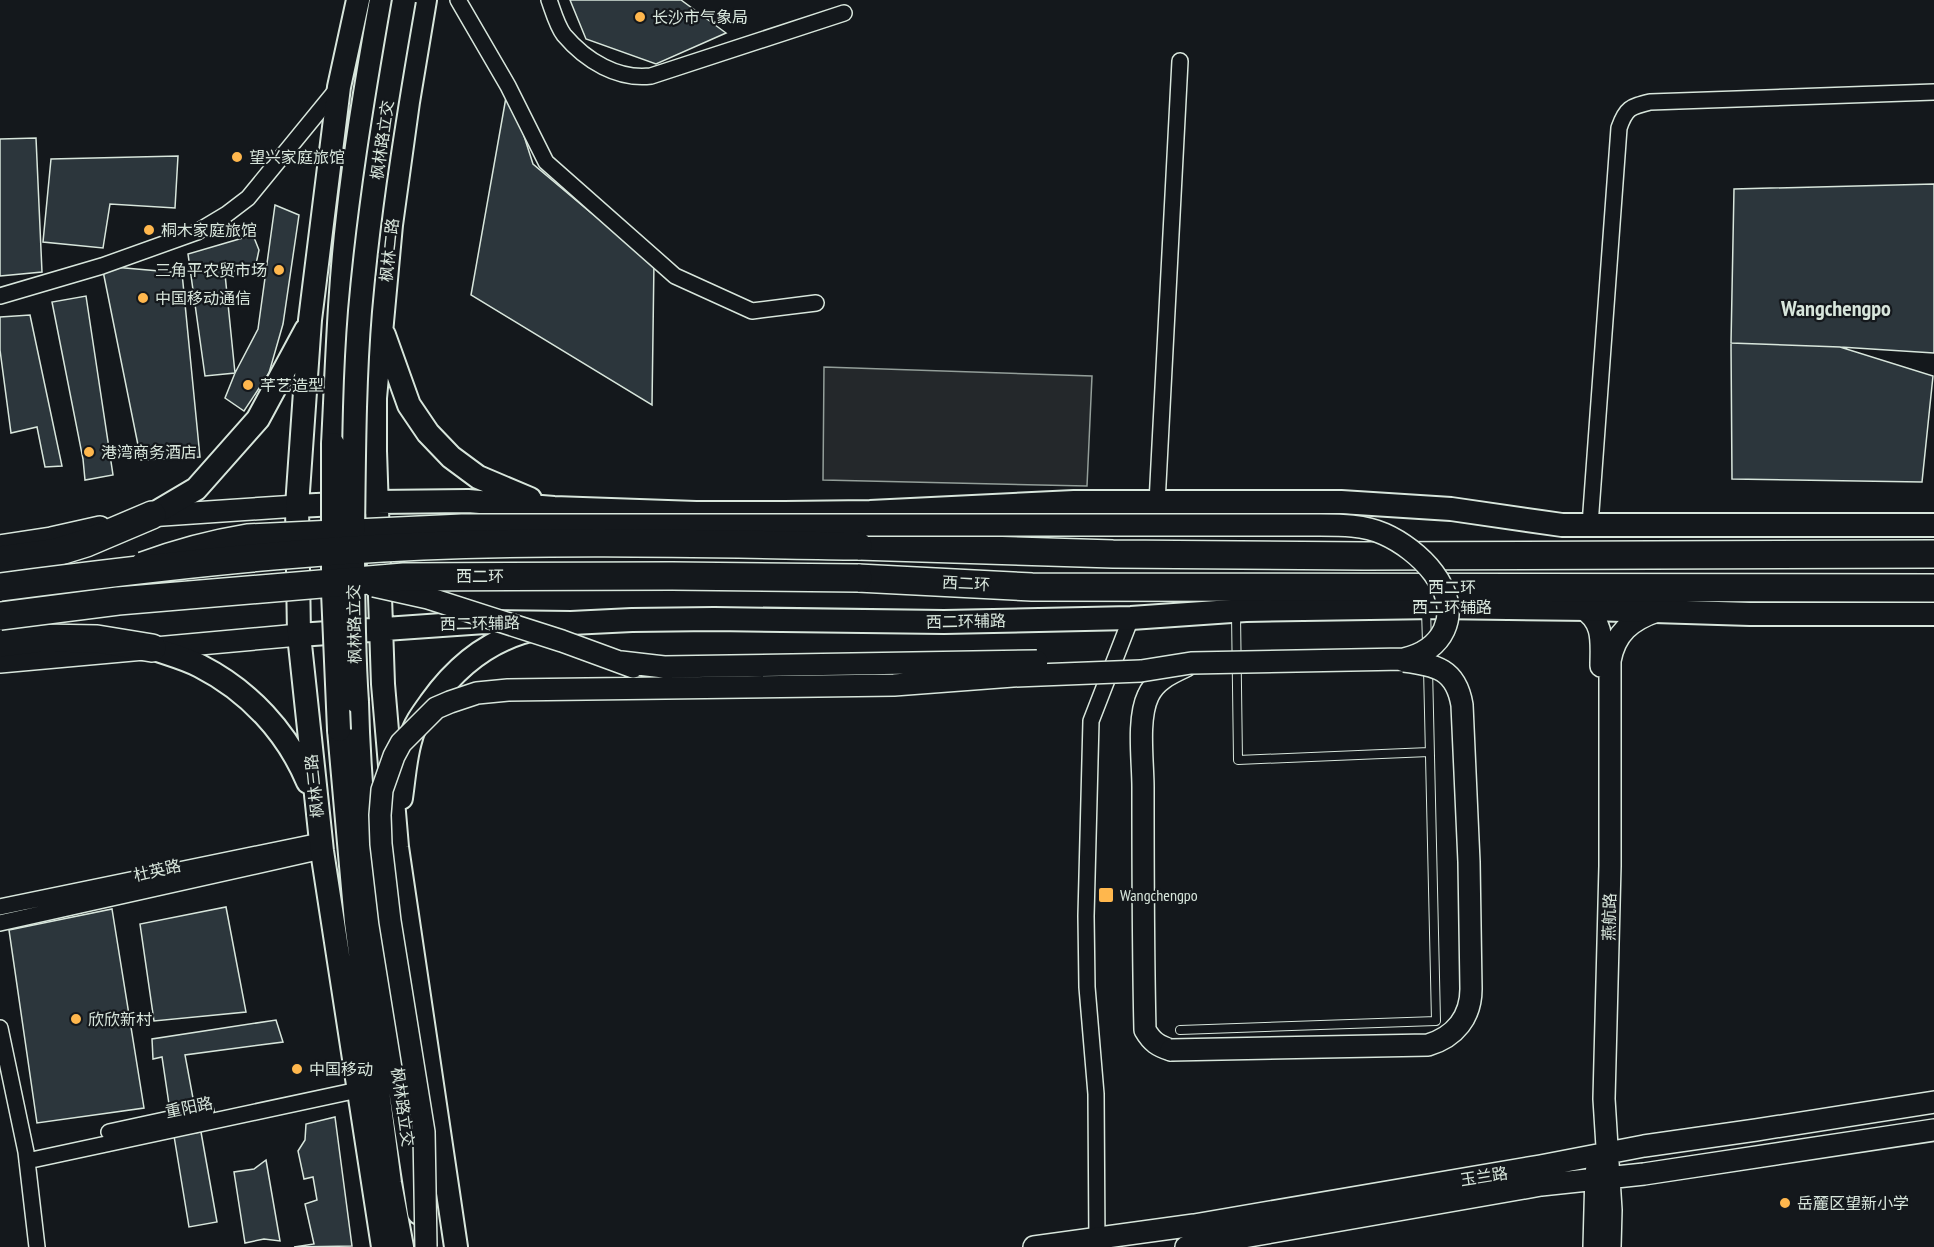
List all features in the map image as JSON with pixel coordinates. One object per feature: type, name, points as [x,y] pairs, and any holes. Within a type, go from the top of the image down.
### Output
[{"type":"highway","points":[[0,560],[37,556],[86,543],[152,515]]},
{"type":"highway","name":"西二环","points":[[0,586],[119,572],[333,552],[423,546],[574,543],[858,546],[1113,554],[1365,556],[1934,554]]},
{"type":"highway","name":"西二环","points":[[0,616],[118,602],[331,582],[404,577],[471,576],[858,578],[1044,587],[1934,588]]},
{"type":"highway","points":[[0,643],[40,638],[97,639],[152,648]]},
{"type":"main road","points":[[152,515],[196,489],[258,419],[310,320],[339,87],[358,0]]},
{"type":"main road","name":"枫林路立交","points":[[381,0],[359,128],[341,285],[333,444],[333,592],[339,729],[355,911],[390,1183],[402,1247]]},
{"type":"main road","name":"枫林路立交","points":[[421,2],[392,70],[360,312],[353,444],[353,650],[364,838],[425,1247]]},
{"type":"main road","name":"枫林二路","points":[[376,502],[375,398],[381,326],[391,225],[421,2]]},
{"type":"main road","name":"枫林三路","points":[[310,320],[297,506],[299,635],[321,846],[383,1247]]},
{"type":"main road","points":[[381,326],[409,405],[428,433],[451,457],[478,477],[554,508]]},
{"type":"main road","points":[[297,506],[468,501],[554,508],[696,513],[827,513],[1030,503],[1341,502],[1451,509],[1562,525],[1934,525]]},
{"type":"main road","points":[[376,502],[383,684],[397,847],[456,1247]]},
{"type":"main road","name":"西二环辅路","points":[[299,635],[485,622],[571,623],[655,619],[944,622],[1131,618],[1236,610],[1426,607],[1582,608],[1750,614],[1934,614]]},
{"type":"main road","points":[[397,847],[411,737],[422,714],[442,686],[477,654],[491,645],[524,631],[571,623]]},
{"type":"main road","points":[[152,648],[198,665],[224,680],[248,698],[287,741],[311,788],[316,809]]},
{"type":"street","points":[[458,0],[508,86],[546,162],[675,276],[752,311],[816,303]]},
{"type":"street","points":[[549,0],[563,34],[587,56],[609,71],[636,78],[651,76],[844,13]]},
{"type":"street","points":[[1156,503],[1180,61]]},
{"type":"street","points":[[0,296],[102,266],[197,232],[227,214],[248,198],[339,87]]},
{"type":"street","points":[[1590,525],[1619,128],[1624,113],[1634,106],[1650,102],[1934,92]]},
{"type":"street","points":[[0,546],[51,538],[152,515],[297,506]]},
{"type":"street","points":[[119,572],[176,550],[247,535],[462,525],[1343,525],[1365,528],[1384,534],[1400,543],[1422,561],[1442,585],[1448,599],[1449,609],[1447,623],[1440,638],[1428,650],[1416,656],[1388,660],[1191,663],[1130,659],[664,667],[621,662]]},
{"type":"street","points":[[331,582],[371,586],[428,598],[621,662],[682,688]]},
{"type":"street","name":"燕航路","points":[[1582,608],[1596,620],[1600,630],[1601,647],[1602,1179],[1610,1247]]},
{"type":"street","name":"燕航路","points":[[1602,1154],[1610,866],[1612,649],[1622,631],[1640,618],[1657,611]]},
{"type":"street","points":[[1097,1243],[1096,1094],[1087,987],[1086,915],[1091,721],[1131,618]]},
{"type":"street","name":"西二环辅路","points":[[0,662],[299,635]]},
{"type":"street","points":[[1191,663],[1161,679],[1147,698],[1144,710],[1145,1030],[1150,1040],[1160,1047],[1171,1050],[1428,1045],[1442,1041],[1461,1024],[1471,1000],[1464,721],[1460,689],[1452,677],[1433,666],[1388,660]]},
{"type":"street","points":[[425,1247],[424,1132],[390,921],[380,815],[382,790],[394,756],[410,732],[436,708],[477,693],[508,690],[894,684],[1141,671],[1191,663]]},
{"type":"street","name":"杜英路","points":[[0,907],[321,846]]},
{"type":"street","name":"杜英路","points":[[0,923],[321,846]]},
{"type":"street","points":[[0,1029],[26,1156],[37,1247]]},
{"type":"street","points":[[0,1068],[18,1153],[28,1247]]},
{"type":"street","name":"重阳路","points":[[26,1156],[140,1125],[357,1085]]},
{"type":"street","name":"玉兰路","points":[[1034,1247],[1097,1243],[1602,1154],[1934,1102]]},
{"type":"street","name":"玉兰路","points":[[1186,1247],[1541,1185],[1602,1179],[1934,1130]]},
{"type":"street","name":"燕航路","points":[[1594,1247],[1602,1179]]},
{"type":"lane","points":[[1180,1030],[1436,1020],[1426,607]]},
{"type":"lane","points":[[1236,610],[1238,760],[1429,752]]},
{"type":"shaded area","points":[[824,367],[1092,376],[1087,486],[823,480]]},
{"type":"building","name":"长沙市气象局","points":[[570,0],[681,0],[726,33],[656,64],[586,39]]},
{"type":"building","points":[[508,86],[533,164],[654,261],[652,405],[471,295]]},
{"type":"building","points":[[36,138],[42,272],[0,276],[0,139]]},
{"type":"building","points":[[178,156],[175,208],[110,204],[103,248],[43,242],[51,159]]},
{"type":"building","points":[[1934,184],[1934,353],[1731,343],[1734,189]]},
{"type":"building","name":"三角平农贸市场","points":[[275,205],[299,215],[283,324],[269,373],[244,411],[225,398],[258,329]]},
{"type":"building","points":[[253,235],[259,250],[256,264],[225,274],[235,373],[205,376],[188,254]]},
{"type":"building","points":[[102,266],[182,273],[200,457],[141,460]]},
{"type":"building","points":[[86,296],[113,475],[85,480],[83,459],[52,302]]},
{"type":"building","points":[[30,315],[62,466],[45,467],[37,427],[11,433],[0,350],[0,317]]},
{"type":"building","points":[[1731,343],[1840,347],[1933,376],[1922,482],[1732,479]]},
{"type":"building","points":[[226,907],[246,1012],[154,1021],[140,924]]},
{"type":"building","name":"欣欣新村","points":[[112,909],[144,1108],[37,1123],[9,930]]},
{"type":"building","points":[[276,1020],[283,1042],[185,1055],[195,1109],[170,1111],[162,1057],[153,1059],[152,1039]]},
{"type":"building","points":[[335,1117],[352,1246],[294,1247],[314,1244],[305,1204],[317,1200],[313,1177],[304,1179],[298,1151],[305,1140],[306,1124]]},
{"type":"building","points":[[201,1132],[217,1222],[189,1227],[174,1136]]},
{"type":"building","points":[[266,1160],[280,1241],[264,1239],[245,1243],[234,1172],[254,1169]]},
{"type":"place","name":"长沙市气象局","points":[[640,17]]},
{"type":"place","name":"望兴家庭旅馆","points":[[237,157]]},
{"type":"place","name":"桐木家庭旅馆","points":[[149,230]]},
{"type":"place","name":"三角平农贸市场","points":[[279,270]]},
{"type":"place","name":"中国移动通信","points":[[143,298]]},
{"type":"place","name":"芊艺造型","points":[[248,385]]},
{"type":"place","name":"港湾商务酒店","points":[[89,452]]},
{"type":"place","name":"Wangchengpo","points":[[1106,895]]},
{"type":"place","name":"欣欣新村","points":[[76,1019]]},
{"type":"place","name":"中国移动","points":[[297,1069]]},
{"type":"place","name":"岳麓区望新小学","points":[[1785,1203]]},
{"type":"district","name":"Wangchengpo","points":[[1836,308]]}]
